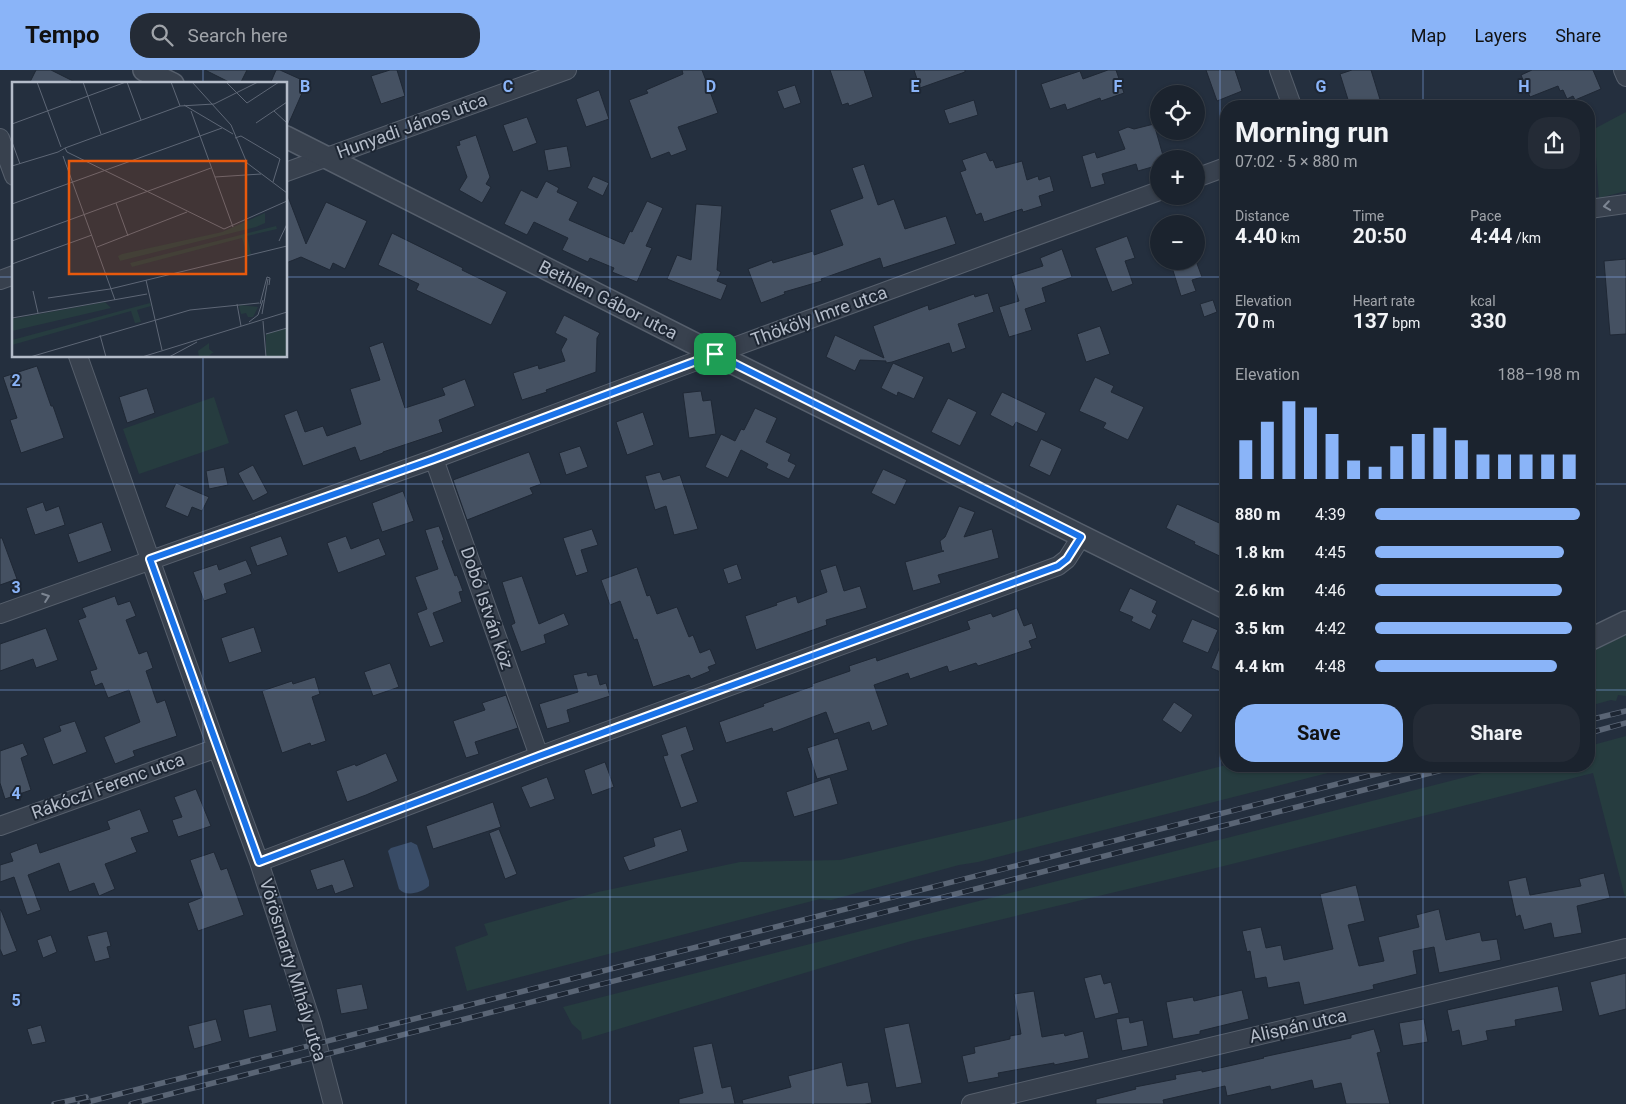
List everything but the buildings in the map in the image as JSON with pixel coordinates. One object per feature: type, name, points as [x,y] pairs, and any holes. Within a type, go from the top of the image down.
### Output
[{"type":"street","points":[[144,70],[169,82]]},
{"type":"street","name":"Hunyadi János utca","points":[[288,171],[567,70]]},
{"type":"street","points":[[1279,70],[1290,100]]},
{"type":"street","points":[[1623,70],[1626,77]]},
{"type":"street","points":[[0,138],[12,171]]},
{"type":"street","name":"Bethlen Gábor utca","points":[[288,138],[715,354],[1220,605]]},
{"type":"street","points":[[1205,175],[1220,169]]},
{"type":"street","name":"Thököly Imre utca","points":[[0,614],[434,459],[1150,194]]},
{"type":"street","points":[[1595,208],[1626,204]]},
{"type":"street","points":[[0,280],[12,276]]},
{"type":"street","name":"Vörösmarty Mihály utca","points":[[79,358],[259,862],[312,1024],[333,1104]]},
{"type":"street","name":"Dobó István köz","points":[[434,459],[539,756]]},
{"type":"street","points":[[259,862],[539,756],[1058,566],[1067,559],[1081,537]]},
{"type":"street","points":[[1595,637],[1626,622]]},
{"type":"street","name":"Rákóczi Ferenc utca","points":[[0,826],[217,748]]},
{"type":"street","name":"Alispán utca","points":[[971,1104],[1626,948]]},
{"type":"green space","points":[[1626,112],[1626,191],[1599,198],[1595,128]]},
{"type":"green space","points":[[214,397],[229,443],[139,474],[123,429]]},
{"type":"green space","points":[[1626,635],[1626,696],[1618,695],[1616,701],[1611,700],[1595,704],[1595,650]]},
{"type":"green space","points":[[1626,736],[1626,901],[1593,773],[1220,867],[911,941],[582,1040],[581,1032],[572,1024],[563,1007],[1485,772],[1595,772],[1595,744]]},
{"type":"green space","points":[[1220,767],[1220,772],[1331,772],[978,862],[959,865],[831,900],[820,899],[467,991],[455,947],[488,935],[484,924],[598,892],[740,862],[840,860],[1000,823]]},
{"type":"water","points":[[411,842],[417,845],[429,886],[422,891],[406,893],[399,889],[388,851],[391,848]]},
{"type":"railway","points":[[1595,719],[1626,711]]},
{"type":"railway","points":[[1595,731],[1626,723]]},
{"type":"railway","points":[[80,1104],[1384,772]]},
{"type":"railway","points":[[131,1104],[1434,772]]},
{"type":"railway","points":[[54,1104],[86,1097]]},
{"type":"route","points":[[715,354],[1081,537],[1067,559],[1058,566],[539,756],[259,862],[150,559],[434,459],[715,354]]}]
